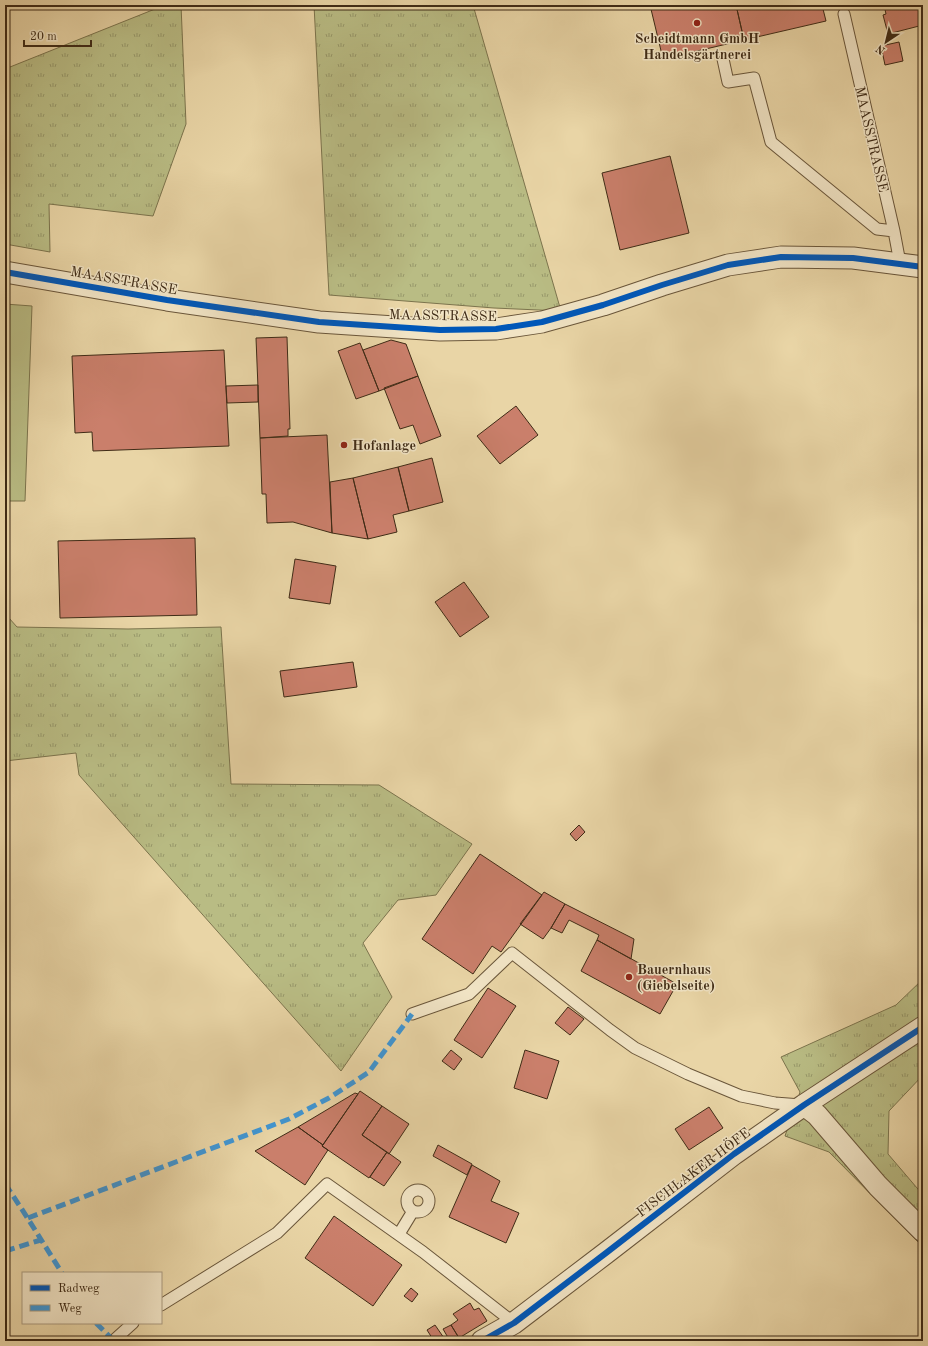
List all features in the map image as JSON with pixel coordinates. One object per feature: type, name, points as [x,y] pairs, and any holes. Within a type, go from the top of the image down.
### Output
[{"type":"street","name":"MAASSTRASSE","points":[[5,272],[167,300],[319,322],[440,330],[489,329],[542,322],[603,305],[728,265],[781,257],[852,258],[923,267]]},
{"type":"street","name":"FISCHLAKER HÖFE","points":[[482,1341],[514,1323],[734,1154],[804,1105],[923,1027]]},
{"type":"street","points":[[804,1105],[817,1115],[878,1186],[923,1231]]},
{"type":"lane","name":"MAASSTRASSE","points":[[844,14],[900,263]]},
{"type":"lane","points":[[723,58],[728,82],[754,78],[771,142],[877,229],[894,231]]},
{"type":"lane","points":[[412,1014],[469,994],[512,953],[635,1048],[688,1074],[741,1096],[775,1103],[804,1105]]},
{"type":"lane","points":[[162,1304],[277,1233],[327,1184],[399,1234],[514,1323]]},
{"type":"lane","points":[[399,1234],[413,1211]]},
{"type":"lane","points":[[113,1340],[132,1324]]},
{"type":"green space","points":[[165,5],[181,5],[186,124],[153,216],[49,204],[50,252],[5,244],[5,69]]},
{"type":"green space","points":[[314,5],[473,5],[561,311],[494,308],[329,295]]},
{"type":"green space","points":[[5,304],[32,306],[25,501],[5,501]]},
{"type":"green space","points":[[5,565],[8,566],[9,618],[17,627],[128,629],[221,627],[231,784],[379,785],[472,844],[436,895],[398,900],[363,943],[392,997],[341,1071],[79,775],[76,753],[5,761]]},
{"type":"green space","points":[[923,979],[923,1075],[889,1111],[888,1154],[923,1195],[923,1247],[829,1152],[785,1136],[800,1092],[781,1057],[896,1005]]},
{"type":"building","name":"Scheidtmann GmbH Handelsgärtnerei","points":[[650,5],[736,5],[744,40],[663,59]]},
{"type":"building","points":[[736,5],[822,5],[826,21],[744,40]]},
{"type":"building","points":[[884,5],[923,5],[923,7],[920,7],[923,25],[888,34],[883,15],[886,14]]},
{"type":"building","points":[[899,42],[903,61],[885,65],[881,46]]},
{"type":"building","points":[[670,156],[689,233],[620,250],[602,173]]},
{"type":"building","points":[[287,337],[290,429],[288,429],[288,436],[260,438],[256,338]]},
{"type":"building","points":[[391,340],[406,344],[418,376],[379,391],[363,350]]},
{"type":"building","points":[[360,343],[379,391],[356,399],[338,351]]},
{"type":"building","points":[[224,350],[229,446],[93,451],[92,432],[75,433],[72,356]]},
{"type":"building","points":[[418,376],[441,436],[420,444],[413,425],[400,429],[384,388]]},
{"type":"building","points":[[258,385],[258,402],[227,403],[226,386]]},
{"type":"building","points":[[516,406],[538,435],[500,464],[477,436]]},
{"type":"building","points":[[327,435],[332,533],[293,522],[267,523],[266,494],[262,494],[260,438]]},
{"type":"building","points":[[432,458],[443,502],[409,511],[398,467]]},
{"type":"building","points":[[398,467],[409,511],[393,515],[397,532],[368,539],[353,478]]},
{"type":"building","points":[[353,478],[368,539],[332,533],[330,482]]},
{"type":"building","points":[[195,538],[197,615],[60,618],[58,541]]},
{"type":"building","points":[[295,559],[336,566],[330,604],[289,598]]},
{"type":"building","points":[[464,582],[489,617],[460,637],[435,602]]},
{"type":"building","points":[[353,662],[357,687],[284,697],[280,671]]},
{"type":"building","points":[[579,825],[585,832],[576,841],[570,834]]},
{"type":"building","points":[[480,854],[542,895],[501,952],[492,946],[473,974],[422,939]]},
{"type":"building","points":[[544,892],[565,904],[543,939],[520,924]]},
{"type":"building","points":[[565,904],[634,939],[631,959],[597,940],[599,935],[569,920],[562,933],[551,928]]},
{"type":"building","name":"Bauernhaus (Giebelseite)","points":[[597,940],[677,984],[660,1014],[581,971]]},
{"type":"building","points":[[488,988],[516,1006],[482,1058],[454,1040]]},
{"type":"building","points":[[568,1007],[584,1019],[570,1035],[555,1023]]},
{"type":"building","points":[[451,1050],[462,1059],[454,1070],[442,1061]]},
{"type":"building","points":[[525,1050],[559,1061],[547,1099],[514,1088]]},
{"type":"building","points":[[360,1091],[382,1106],[362,1135],[387,1152],[369,1178],[322,1146]]},
{"type":"building","points":[[355,1093],[358,1094],[323,1145],[298,1127]]},
{"type":"building","points":[[382,1106],[409,1124],[389,1154],[362,1135]]},
{"type":"building","points":[[709,1107],[723,1128],[689,1150],[675,1129]]},
{"type":"building","points":[[298,1127],[328,1150],[305,1185],[255,1151]]},
{"type":"building","points":[[438,1145],[472,1164],[467,1175],[433,1156]]},
{"type":"building","points":[[387,1152],[401,1162],[384,1186],[370,1177]]},
{"type":"building","points":[[472,1165],[500,1181],[491,1201],[519,1213],[506,1243],[449,1217]]},
{"type":"building","points":[[334,1216],[402,1265],[373,1306],[305,1258]]},
{"type":"building","points":[[411,1288],[418,1294],[412,1302],[404,1296]]},
{"type":"building","points":[[470,1303],[474,1310],[479,1308],[487,1321],[459,1338],[451,1325],[458,1320],[453,1314]]},
{"type":"building","points":[[435,1325],[444,1338],[440,1341],[434,1341],[427,1330]]},
{"type":"building","points":[[451,1325],[459,1338],[454,1341],[450,1341],[443,1329]]},
{"type":"marked path","points":[[28,1218],[289,1119],[329,1098],[369,1072],[412,1014]]},
{"type":"marked path","points":[[5,1184],[61,1272]]},
{"type":"marked path","points":[[5,1251],[41,1240]]},
{"type":"marked path","points":[[97,1324],[114,1341]]},
{"type":"cycle path","points":[[5,272],[167,300],[319,322],[440,330],[496,329],[542,322],[603,305],[728,265],[781,257],[853,258],[923,267]]},
{"type":"cycle path","points":[[482,1341],[514,1323],[734,1154],[804,1105],[923,1027]]},
{"type":"place","name":"Scheidtmann GmbH Handelsgärtnerei","points":[[697,23]]},
{"type":"place","name":"Hofanlage","points":[[344,445]]},
{"type":"place","name":"Bauernhaus (Giebelseite)","points":[[629,977]]}]
